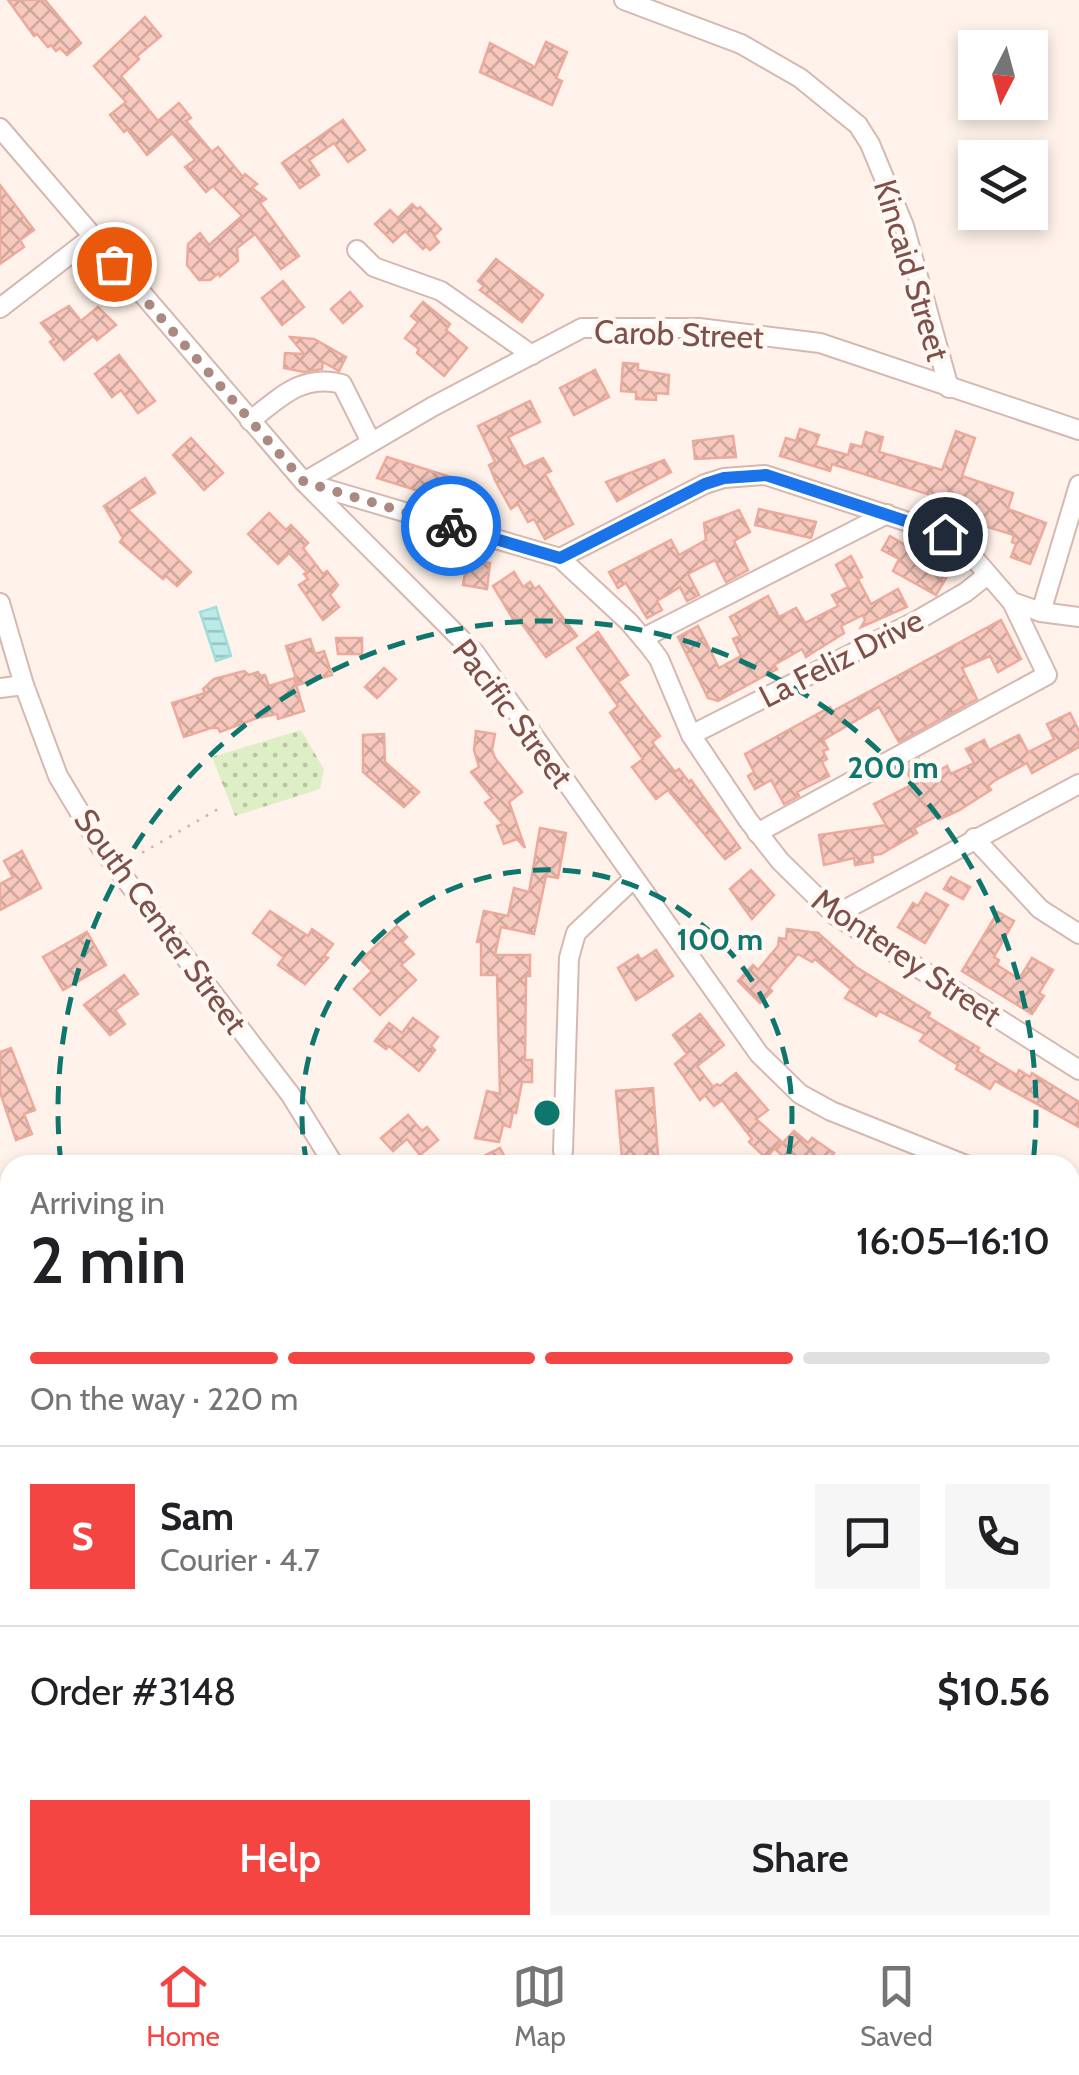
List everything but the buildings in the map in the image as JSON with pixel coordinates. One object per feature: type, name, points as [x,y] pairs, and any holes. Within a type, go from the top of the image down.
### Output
[{"type":"street","name":"Kincaid Street","points":[[624,0],[741,44],[800,78],[858,125],[870,144],[904,226],[949,388]]},
{"type":"street","name":"Pacific Street","points":[[0,128],[304,482],[475,653],[758,1054],[800,1094],[866,1127],[940,1155]]},
{"type":"street","points":[[0,308],[92,238]]},
{"type":"street","points":[[356,250],[374,267],[441,291],[532,355]]},
{"type":"street","name":"Carob Street","points":[[304,482],[582,328],[699,328],[820,343],[1079,430]]},
{"type":"street","points":[[250,421],[292,388],[311,380],[330,380],[342,384],[372,442]]},
{"type":"street","points":[[560,558],[705,484],[724,478],[766,475],[945,534],[973,558],[1012,602],[1047,675],[758,833]]},
{"type":"street","name":"Monterey Street","points":[[304,482],[560,558],[659,659],[692,735],[758,833],[811,894],[835,914],[1079,1070]]},
{"type":"street","points":[[1041,612],[1079,485]]},
{"type":"street","points":[[642,638],[888,514]]},
{"type":"street","name":"La Feliz Drive","points":[[692,735],[918,620],[986,576]]},
{"type":"street","points":[[1012,602],[1041,612],[1079,617]]},
{"type":"street","name":"South Center Street","points":[[0,604],[24,685],[58,776],[100,846],[290,1094],[328,1155]]},
{"type":"street","points":[[0,688],[24,685]]},
{"type":"street","points":[[835,914],[974,838],[1077,788]]},
{"type":"street","points":[[974,838],[1040,909],[1079,934]]},
{"type":"street","points":[[563,1152],[569,958],[576,934],[633,878]]},
{"type":"path","points":[[222,783],[231,780]]},
{"type":"path","points":[[128,862],[220,808]]},
{"type":"green space","points":[[301,730],[324,769],[320,789],[235,816],[212,757]]},
{"type":"water","points":[[216,607],[231,656],[216,661],[200,612]]},
{"type":"way so far","points":[[114,264],[304,482],[451,526]]},
{"type":"route","points":[[451,526],[560,558],[705,484],[724,478],[766,475],[945,534]]}]
